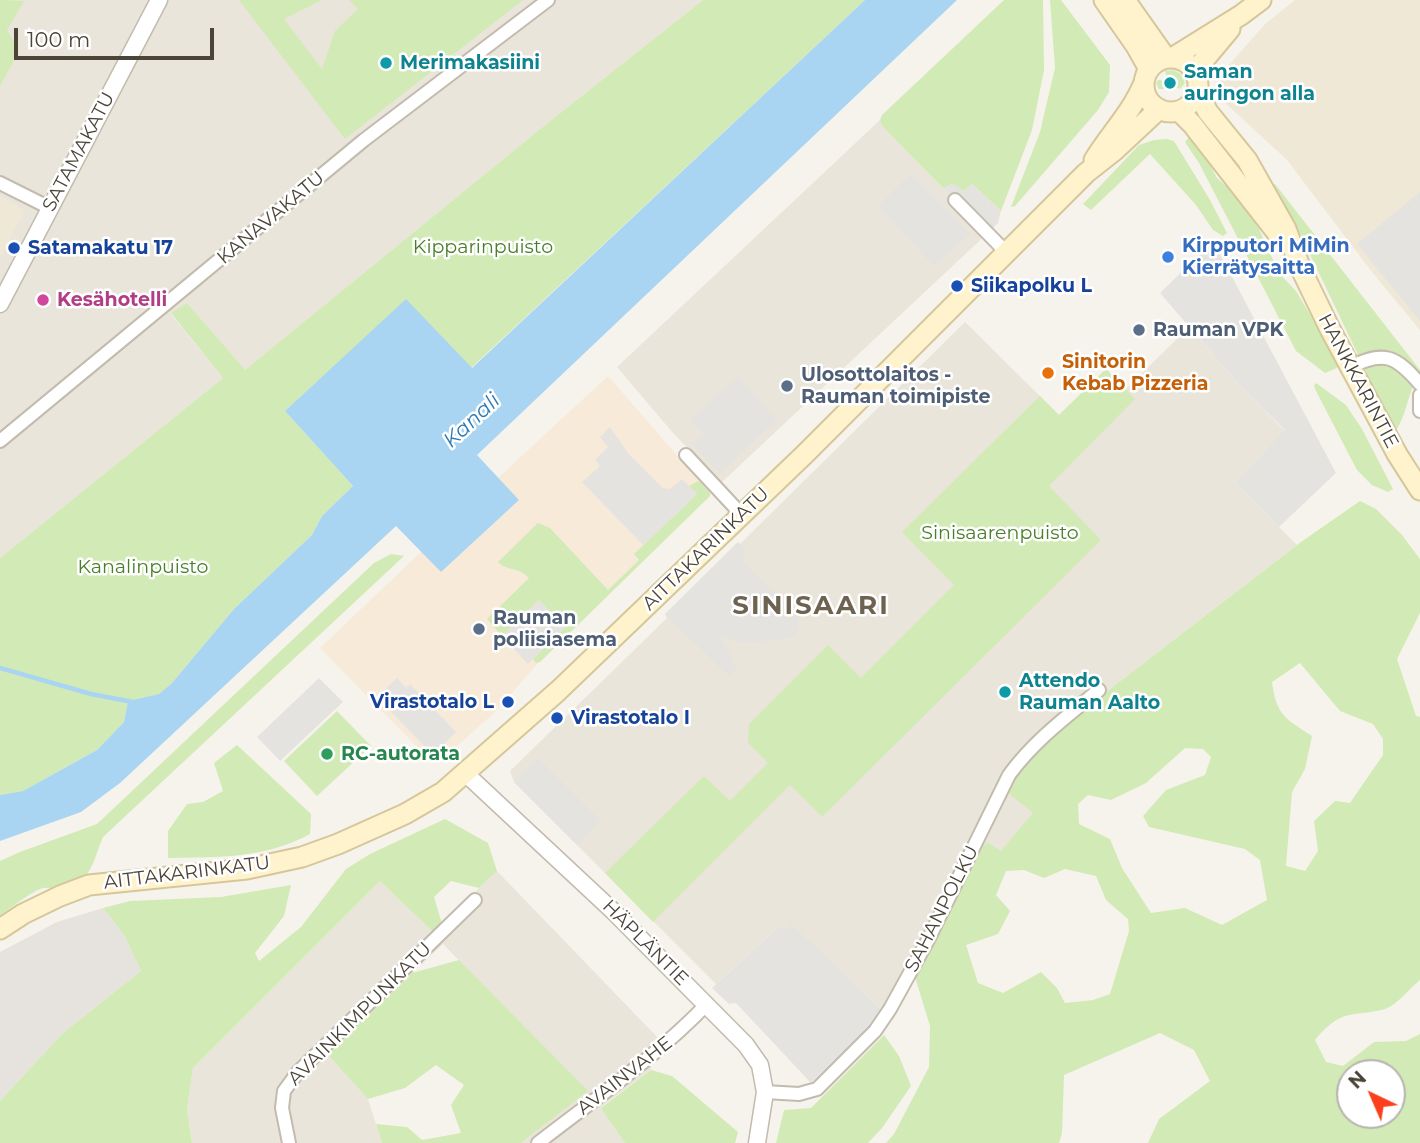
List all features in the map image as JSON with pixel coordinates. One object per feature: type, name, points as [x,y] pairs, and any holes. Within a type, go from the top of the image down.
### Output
[{"type":"main road","points":[[1104,0],[1136,46],[1146,77],[1150,103],[1169,110],[1192,101],[1196,82],[1241,15]]},
{"type":"main road","points":[[1125,0],[1169,58],[1186,62],[1196,82]]},
{"type":"main road","points":[[1146,77],[1156,62],[1169,58],[1261,0]]},
{"type":"main road","name":"AITTAKARINKATU","points":[[1086,173],[1110,134],[1134,106],[1146,77]]},
{"type":"main road","name":"HANKKARINTIE","points":[[1196,82],[1208,112],[1247,160],[1286,229],[1301,269],[1350,367],[1420,490]]},
{"type":"main road","name":"AITTAKARINKATU","points":[[0,929],[23,914],[89,885],[247,869],[302,857],[338,845],[405,814],[443,792],[558,691],[742,515],[1086,173],[1169,110]]},
{"type":"main road","name":"HANKKARINTIE","points":[[1169,110],[1192,124],[1269,222],[1301,269]]},
{"type":"street","name":"SATAMAKATU","points":[[0,304],[159,0]]},
{"type":"street","name":"KANAVAKATU","points":[[0,441],[364,140],[548,0]]},
{"type":"street","points":[[0,183],[50,208]]},
{"type":"street","points":[[955,200],[1007,253]]},
{"type":"street","points":[[1350,367],[1368,358],[1386,356],[1403,365],[1420,384]]},
{"type":"street","points":[[1420,395],[1420,411]]},
{"type":"street","points":[[686,454],[742,515]]},
{"type":"street","name":"SAHANPOLKU","points":[[765,1092],[799,1094],[817,1090],[875,1031],[928,940],[1009,775],[1042,736],[1099,690]]},
{"type":"street","name":"HÄPLÄNTIE","points":[[465,774],[547,847],[746,1045],[760,1065],[765,1092],[757,1143]]},
{"type":"street","name":"AVAINKIMPUNKATU","points":[[289,1143],[282,1108],[284,1091],[298,1072],[475,900]]},
{"type":"street","name":"AVAINVAHE","points":[[538,1143],[674,1039],[707,1004]]},
{"type":"shaded area","points":[[0,0],[703,0],[244,371],[187,303],[171,314],[223,378],[0,558],[0,257],[24,210],[0,197]]},
{"type":"shaded area","points":[[1295,0],[1420,0],[1420,330],[1287,160],[1222,100],[1220,75],[1265,24]]},
{"type":"shaded area","points":[[880,120],[882,126],[944,189],[991,230],[721,483],[673,433],[617,367]]},
{"type":"shaded area","points":[[911,174],[970,234],[934,266],[878,206]]},
{"type":"shaded area","points":[[950,184],[964,191],[972,184],[1001,211],[998,223],[991,230],[944,189]]},
{"type":"shaded area","points":[[1420,192],[1420,321],[1357,244]]},
{"type":"shaded area","points":[[0,197],[25,210],[0,257]]},
{"type":"shaded area","points":[[1213,241],[1336,473],[1279,527],[1235,483],[1285,430],[1240,386],[1160,293]]},
{"type":"shaded area","points":[[965,322],[1059,415],[1106,369],[1126,389],[1189,327],[1240,386],[1285,431],[1235,483],[1297,545],[1036,746],[1034,813],[1001,852],[987,842],[893,1020],[792,926],[785,932],[779,926],[716,984],[514,782],[510,771],[667,618],[665,614],[738,542],[740,544]]},
{"type":"shaded area","points":[[608,376],[710,496],[540,661],[494,713],[440,761],[433,763],[320,648],[422,551],[441,572],[519,500],[498,478]]},
{"type":"shaded area","points":[[737,377],[777,419],[720,473],[693,445],[704,435],[690,421]]},
{"type":"shaded area","points":[[610,427],[628,453],[663,488],[670,489],[682,479],[697,494],[643,545],[582,482],[600,466],[595,460],[608,447],[600,437]]},
{"type":"shaded area","points":[[738,542],[744,549],[744,563],[795,612],[800,626],[793,638],[745,643],[720,636],[737,669],[729,676],[665,614]]},
{"type":"shaded area","points":[[539,600],[565,627],[528,664],[502,636]]},
{"type":"shaded area","points":[[319,678],[343,702],[280,761],[257,737]]},
{"type":"shaded area","points":[[397,678],[406,688],[410,684],[456,732],[433,755],[377,697]]},
{"type":"shaded area","points":[[538,758],[601,821],[577,845],[514,782]]},
{"type":"shaded area","points":[[497,871],[660,1040],[649,1051],[651,1070],[601,1107],[625,1143],[521,1143],[587,1091],[443,944],[327,1054],[368,1099],[382,1143],[192,1143],[187,1109],[193,1068],[380,881],[433,932]]},
{"type":"shaded area","points":[[103,908],[124,935],[141,971],[63,1033],[0,1101],[0,952],[57,922]]},
{"type":"shaded area","points":[[792,925],[882,1010],[870,1026],[811,1083],[736,1003],[729,1004],[712,988],[779,926],[785,931]]},
{"type":"green space","points":[[0,0],[24,1],[7,30],[19,51],[0,86]]},
{"type":"green space","points":[[239,0],[322,0],[284,19],[322,69],[335,31],[358,9],[349,0],[523,0],[345,139]]},
{"type":"green space","name":"Kanalinpuisto","points":[[703,0],[865,0],[471,368],[406,300],[285,411],[353,486],[322,516],[312,535],[234,609],[172,683],[159,694],[128,701],[124,722],[97,750],[23,791],[0,795],[0,558],[223,378],[171,313],[187,303],[245,370]]},
{"type":"green space","points":[[1004,0],[1043,0],[1044,70],[1032,130],[1001,211],[972,184],[964,191],[950,185],[944,189],[882,126],[880,120],[882,115]]},
{"type":"green space","points":[[1050,0],[1061,0],[1110,65],[1109,92],[1098,110],[1015,206],[1011,207],[1040,132],[1055,68]]},
{"type":"green space","points":[[1173,70],[1181,74],[1185,83],[1180,89],[1173,86],[1172,89],[1159,89],[1156,83],[1158,80],[1168,81],[1165,71]]},
{"type":"green space","points":[[1190,136],[1217,178],[1232,191],[1259,229],[1279,273],[1296,291],[1337,360],[1337,368],[1325,373],[1296,351],[1199,163],[1185,142]]},
{"type":"green space","points":[[1167,139],[1174,141],[1210,200],[1227,233],[1223,236],[1213,230],[1196,205],[1150,154],[1091,210],[1083,204],[1139,145]]},
{"type":"green space","points":[[1275,184],[1420,370],[1420,381],[1415,381],[1402,420],[1395,432],[1294,221],[1272,186]]},
{"type":"green space","name":"Sinisaarenpuisto","points":[[1106,369],[1135,399],[1049,486],[1101,540],[822,817],[790,785],[653,922],[605,873],[704,776],[730,801],[768,763],[748,743],[749,724],[828,645],[861,678],[954,585],[902,532],[1040,396],[1059,415]]},
{"type":"green space","points":[[1316,383],[1346,405],[1362,429],[1393,489],[1388,492],[1372,485],[1357,470],[1316,391]]},
{"type":"green space","points":[[699,481],[710,496],[540,662],[536,663],[533,659],[565,627],[539,600],[502,636],[487,619],[529,578],[498,562],[538,523],[550,528],[608,590],[639,560],[634,554],[697,494],[689,486]]},
{"type":"green space","points":[[1360,501],[1376,509],[1402,535],[1420,559],[1420,613],[1397,659],[1416,716],[1420,717],[1420,980],[1390,1007],[1340,1018],[1315,1040],[1326,1062],[1336,1064],[1336,1129],[1406,1129],[1406,1059],[1352,1059],[1374,1042],[1406,1041],[1420,1034],[1420,1143],[1148,1143],[1159,1119],[1210,1081],[1194,1050],[1160,1033],[1064,1075],[1062,1133],[1059,1143],[886,1143],[894,1134],[929,1067],[930,1026],[915,977],[966,872],[987,842],[1001,851],[1033,813],[1006,791],[1011,779],[1036,746],[1301,542]],"holes":[[[1300,663],[1340,711],[1373,724],[1383,739],[1383,755],[1350,803],[1335,801],[1314,821],[1318,851],[1305,871],[1286,866],[1292,792],[1305,769],[1312,736],[1284,715],[1276,702],[1272,682]],[[1185,748],[1203,749],[1211,757],[1205,775],[1166,790],[1143,816],[1149,827],[1245,849],[1260,860],[1267,900],[1222,925],[1185,908],[1151,913],[1122,868],[1110,839],[1079,824],[1078,804],[1088,795],[1111,800],[1146,783]],[[1065,869],[1096,876],[1106,900],[1128,919],[1129,931],[1110,994],[1093,1000],[1065,1003],[1057,988],[1041,972],[1003,993],[978,983],[966,945],[998,934],[1010,911],[996,895],[1006,871],[1024,870],[1044,878]]]},
{"type":"green space","points":[[391,554],[404,556],[103,837],[85,876],[71,886],[38,890],[0,915],[0,861],[97,824],[374,563]]},
{"type":"green space","name":"RC-autorata","points":[[337,711],[371,746],[317,796],[284,761]]},
{"type":"green space","points":[[237,745],[311,814],[310,834],[275,848],[241,855],[168,858],[168,831],[187,804],[203,802],[223,791],[214,763]]},
{"type":"green space","points":[[445,819],[488,843],[497,871],[479,888],[451,881],[434,897],[442,924],[433,932],[380,881],[193,1068],[187,1109],[192,1143],[0,1143],[0,1101],[63,1033],[141,971],[124,935],[103,908],[130,901],[221,897],[291,885],[284,916],[255,953],[259,961],[301,927],[346,869],[370,854]]},
{"type":"green space","points":[[459,960],[588,1091],[521,1143],[382,1143],[376,1124],[407,1127],[422,1140],[461,1133],[451,1105],[464,1085],[436,1065],[405,1088],[368,1099],[327,1054],[412,973]]},
{"type":"green space","points":[[884,1035],[899,1056],[911,1086],[882,1128],[868,1143],[776,1143],[784,1110],[811,1108]]},
{"type":"green space","points":[[651,1070],[672,1076],[738,1132],[735,1143],[625,1143],[601,1108]]},
{"type":"water","name":"Kanali","points":[[865,0],[957,0],[477,455],[519,500],[441,572],[396,526],[120,783],[81,812],[0,841],[0,795],[23,791],[97,750],[124,722],[128,701],[159,694],[172,683],[234,609],[312,535],[322,516],[353,486],[285,411],[406,299],[472,368]]},
{"type":"waterway","points":[[0,668],[91,694],[133,702]]},
{"type":"place","name":"Merimakasiini","points":[[386,63]]},
{"type":"place","name":"Saman auringon alla","points":[[1170,83]]},
{"type":"place","name":"Satamakatu 17","points":[[14,248]]},
{"type":"place","name":"Kirpputori MiMin Kierrätysaitta","points":[[1168,257]]},
{"type":"place","name":"Siikapolku L","points":[[957,286]]},
{"type":"place","name":"Kesähotelli","points":[[43,300]]},
{"type":"place","name":"Rauman VPK","points":[[1139,330]]},
{"type":"place","name":"Sinitorin Kebab Pizzeria","points":[[1048,373]]},
{"type":"place","name":"Ulosottolaitos - Rauman toimipiste","points":[[787,386]]},
{"type":"place","name":"Rauman poliisiasema","points":[[479,629]]},
{"type":"place","name":"Attendo Rauman Aalto","points":[[1005,692]]},
{"type":"place","name":"Virastotalo L","points":[[508,702]]},
{"type":"place","name":"Virastotalo I","points":[[557,718]]},
{"type":"place","name":"RC-autorata","points":[[327,754]]},
{"type":"district","name":"SINISAARI","points":[[811,606]]},
{"type":"park label","name":"Kipparinpuisto","points":[[483,247]]}]
